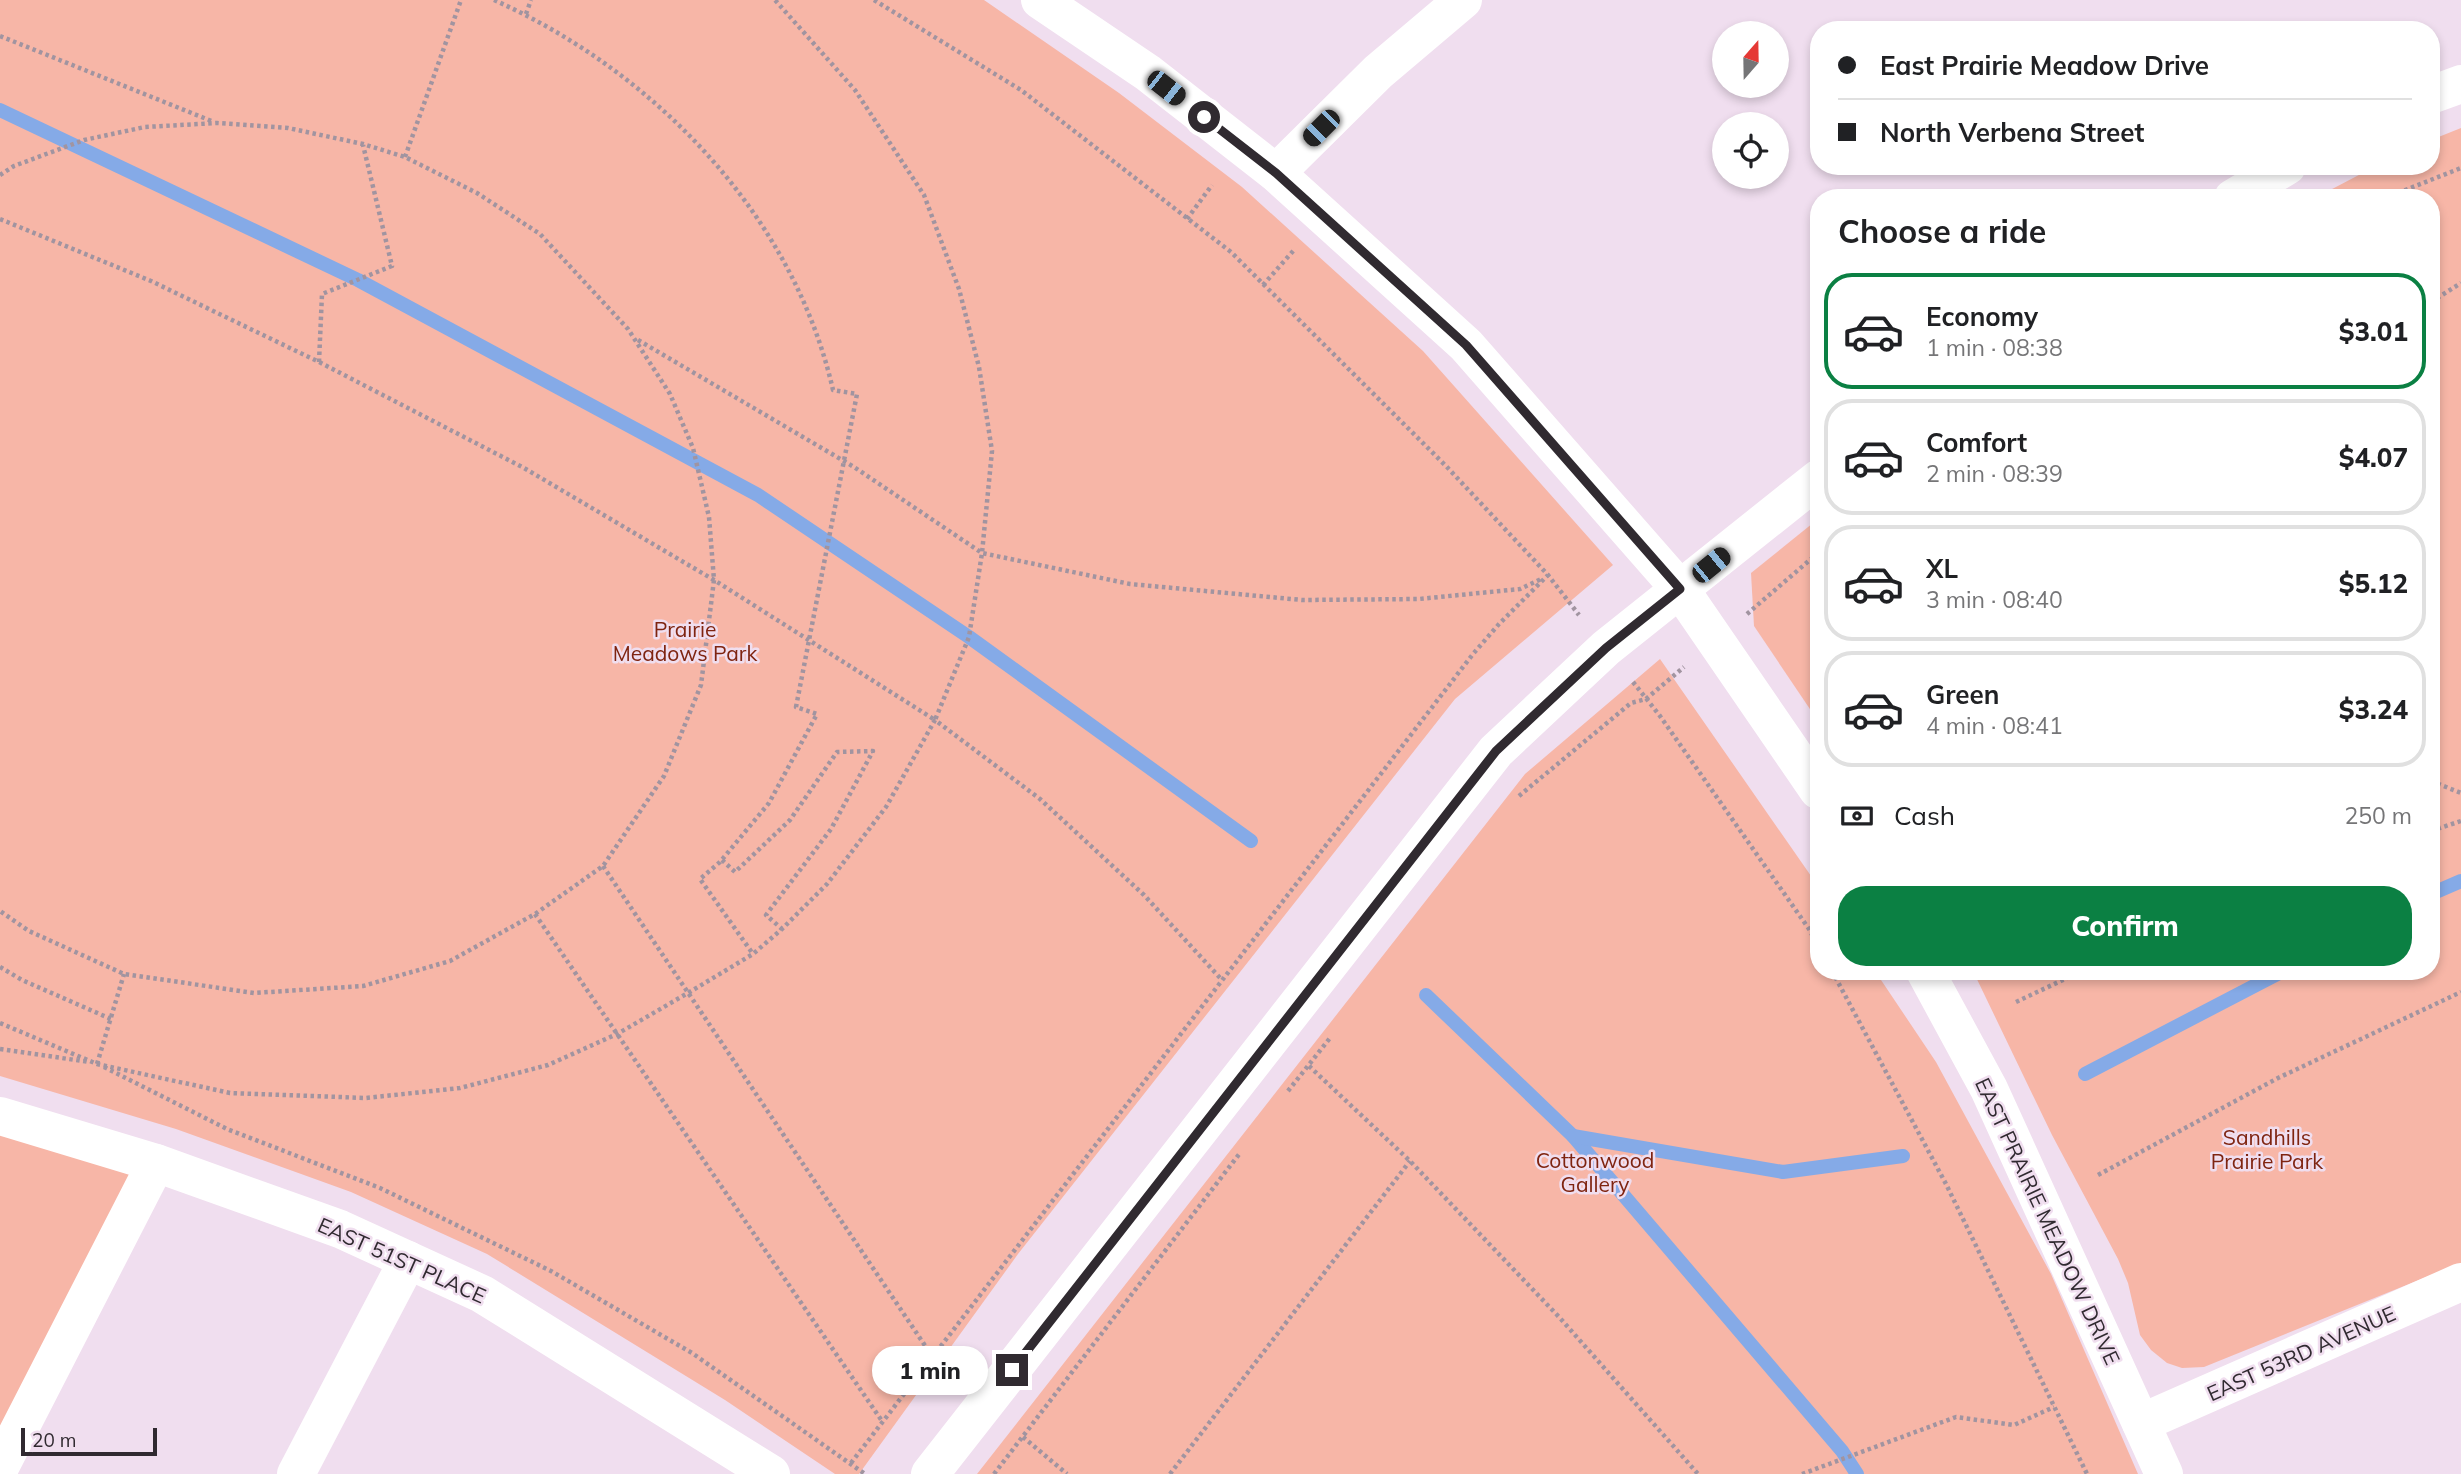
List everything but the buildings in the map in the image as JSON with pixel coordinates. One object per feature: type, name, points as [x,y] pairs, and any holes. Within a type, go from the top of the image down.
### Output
[{"type":"street","points":[[1040,0],[1147,74],[1276,173],[1466,345],[1680,589],[1810,778]]},
{"type":"street","points":[[1276,173],[1378,72],[1463,0]]},
{"type":"street","points":[[2440,92],[2461,84]]},
{"type":"street","points":[[2248,189],[2272,175]]},
{"type":"street","points":[[930,1474],[1496,751],[1606,648],[1810,485]]},
{"type":"street","name":"EAST PRAIRIE MEADOW DRIVE","points":[[1930,980],[1989,1089],[2164,1474]]},
{"type":"street","name":"EAST 51ST PLACE","points":[[0,1116],[156,1163],[340,1229],[482,1294],[771,1474]]},
{"type":"street","points":[[0,1467],[156,1163]]},
{"type":"street","points":[[296,1474],[408,1260]]},
{"type":"street","name":"EAST 53RD AVENUE","points":[[2141,1423],[2461,1282]]},
{"type":"path","points":[[405,158],[461,0]]},
{"type":"path","points":[[494,0],[526,14],[592,53],[646,95],[696,142],[744,201],[773,243],[804,299],[825,356],[833,390],[857,394],[796,707],[817,714],[769,803],[722,860],[700,879],[752,954]]},
{"type":"path","points":[[526,14],[531,0]]},
{"type":"path","points":[[0,1049],[97,1063],[230,1093],[366,1098],[460,1088],[548,1065],[617,1034],[752,954],[782,929],[827,884],[886,807],[934,720],[969,637],[982,553],[992,451],[979,367],[955,277],[924,195],[855,90],[775,0]]},
{"type":"path","points":[[874,0],[1021,90],[1231,253],[1446,466],[1548,575],[1565,597]]},
{"type":"path","points":[[0,36],[217,123]]},
{"type":"path","points":[[0,175],[14,166],[84,140],[145,127],[217,123],[288,128],[363,144],[405,158],[477,193],[540,234],[636,339],[670,394],[693,448],[709,517],[715,580],[701,685],[664,776],[603,866],[535,914],[450,961],[363,986],[254,993],[124,974],[29,931],[0,911]]},
{"type":"path","points":[[319,362],[322,293],[392,266],[363,144]]},
{"type":"path","points":[[2408,189],[2461,168]]},
{"type":"path","points":[[1187,219],[1212,185]]},
{"type":"path","points":[[0,219],[151,281],[319,362],[524,468],[715,580],[934,720],[1040,799],[1144,895],[1222,980]]},
{"type":"path","points":[[1263,285],[1294,250]]},
{"type":"path","points":[[2440,297],[2461,284]]},
{"type":"path","points":[[636,339],[854,467],[982,553],[1130,584],[1302,600],[1419,599],[1520,589],[1548,575]]},
{"type":"path","points":[[1752,609],[1810,560]]},
{"type":"path","points":[[866,1474],[851,1463],[932,1356],[1473,654],[1548,575]]},
{"type":"path","points":[[1631,679],[1810,931]]},
{"type":"path","points":[[1512,802],[1631,703],[1646,699],[1665,684]]},
{"type":"path","points":[[722,860],[735,872],[790,820],[836,752],[873,751],[831,829],[766,915],[782,929]]},
{"type":"path","points":[[2440,785],[2461,793]]},
{"type":"path","points":[[2440,828],[2461,821]]},
{"type":"path","points":[[603,866],[932,1356]]},
{"type":"path","points":[[535,914],[882,1422]]},
{"type":"path","points":[[0,967],[22,980],[111,1019]]},
{"type":"path","points":[[97,1063],[124,974]]},
{"type":"path","points":[[1837,980],[1946,1184],[2087,1474]]},
{"type":"path","points":[[2016,1002],[2063,980]]},
{"type":"path","points":[[2098,1175],[2278,1078],[2461,992]]},
{"type":"path","points":[[0,1023],[97,1063]]},
{"type":"path","points":[[1334,1033],[1309,1066],[1410,1161],[1560,1318],[1698,1474]]},
{"type":"path","points":[[994,1474],[1243,1149]]},
{"type":"path","points":[[1170,1474],[1410,1161]]},
{"type":"path","points":[[1802,1474],[1956,1417],[2014,1425],[2054,1407]]},
{"type":"path","points":[[1023,1437],[1067,1474]]},
{"type":"green space","name":"Prairie Meadows Park","points":[[0,0],[984,0],[1119,93],[1242,187],[1423,351],[1613,565],[1455,699],[1018,1254],[859,1474],[835,1474],[725,1400],[487,1254],[351,1192],[176,1129],[0,1076]]},
{"type":"green space","name":"Sandhills Prairie Park","points":[[2461,128],[2461,1263],[2204,1367],[2182,1368],[2167,1363],[2151,1350],[2140,1335],[2128,1283],[2118,1259],[2052,1135],[1977,980],[2440,980],[2440,189],[2332,189],[2359,175],[2440,175],[2440,136]]},
{"type":"green space","points":[[1810,525],[1810,709],[1754,626],[1751,573]]},
{"type":"green space","name":"Cottonwood Gallery","points":[[1660,659],[1810,875],[1810,980],[1881,980],[1936,1062],[2051,1274],[2138,1474],[977,1474],[1525,774]]},
{"type":"green space","points":[[0,1116],[156,1163],[0,1467]]},
{"type":"waterway","points":[[0,110],[358,280],[758,495],[969,637],[1251,841]]},
{"type":"waterway","points":[[2440,890],[2461,881]]},
{"type":"waterway","points":[[2085,1074],[2266,980]]},
{"type":"waterway","points":[[1426,995],[1573,1136],[1842,1451],[1857,1474]]},
{"type":"waterway","points":[[1573,1136],[1783,1172],[1903,1156]]},
{"type":"route","points":[[1012,1370],[1496,751],[1606,648],[1680,589],[1466,345],[1276,173],[1204,117]]}]
